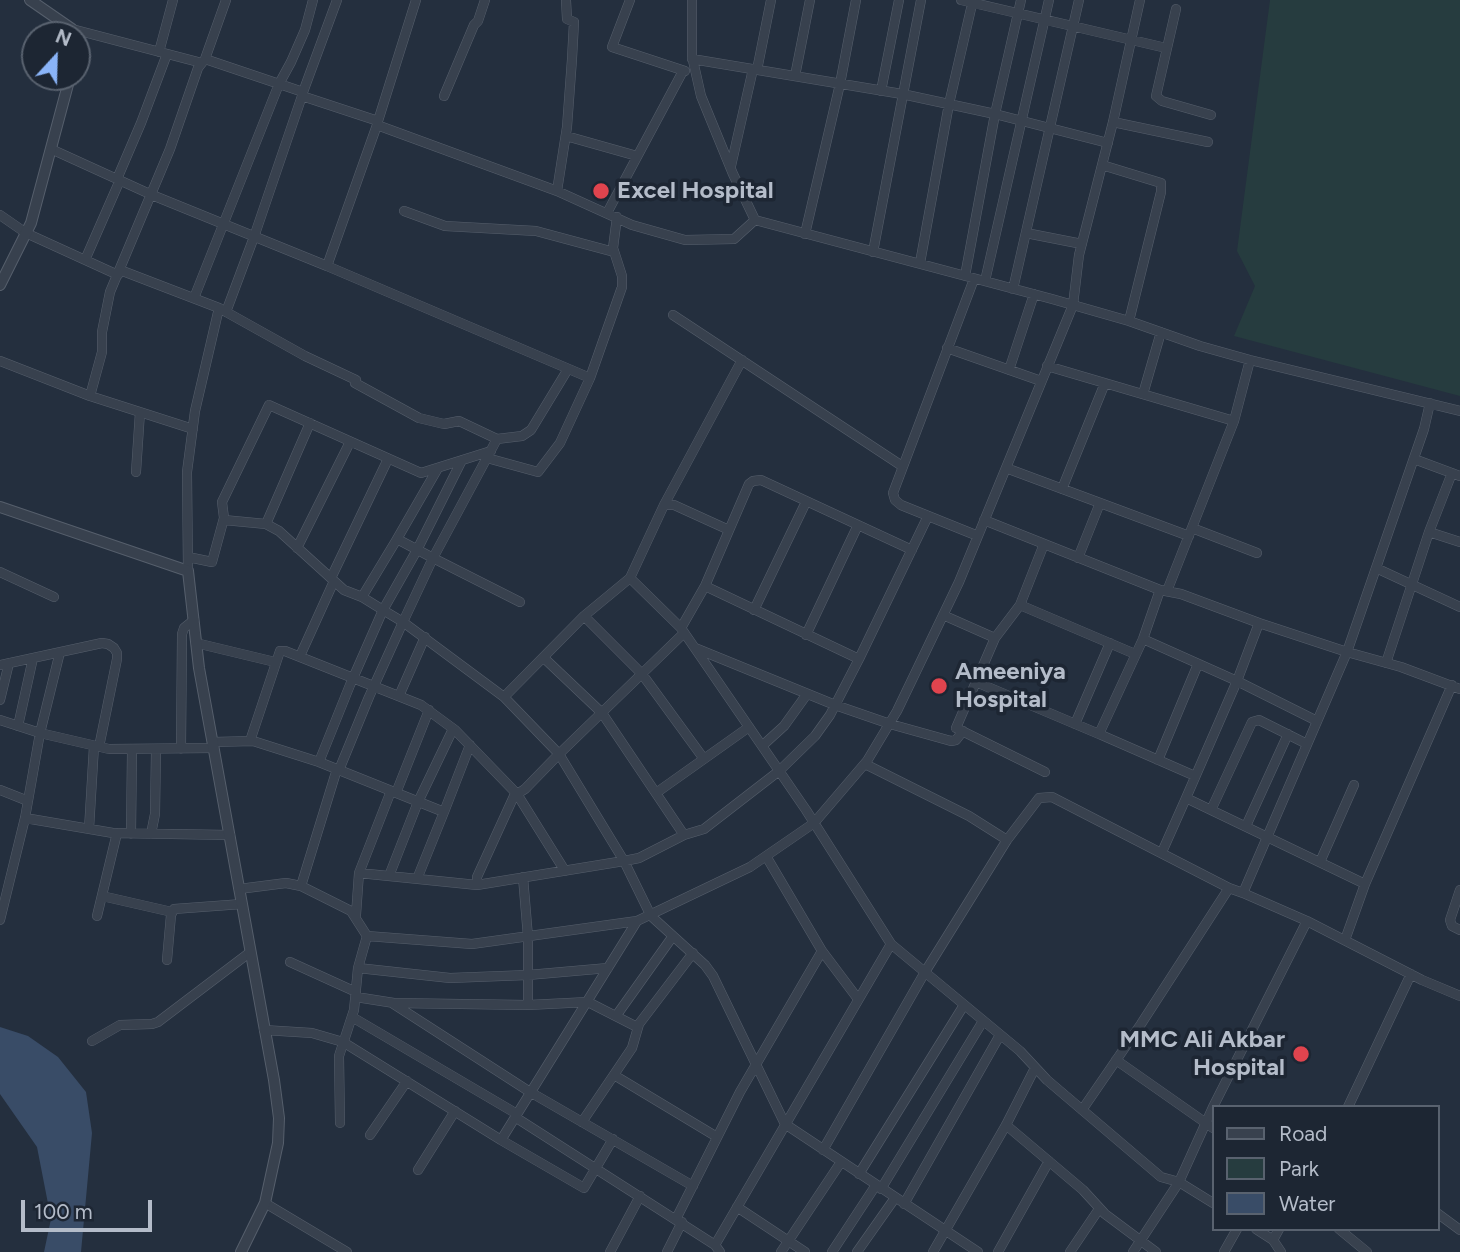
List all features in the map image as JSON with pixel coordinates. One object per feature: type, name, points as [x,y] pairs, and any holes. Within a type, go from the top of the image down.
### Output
[{"type":"street","points":[[85,260],[118,180],[163,52],[173,0]]},
{"type":"street","points":[[90,396],[102,352],[102,332],[110,292],[152,195],[226,0]]},
{"type":"street","points":[[194,298],[279,84],[300,41],[313,0]]},
{"type":"street","points":[[241,1252],[265,1203],[278,1143],[279,1118],[196,643],[188,571],[187,472],[193,429],[222,310],[254,237],[337,0]]},
{"type":"street","points":[[327,266],[378,123],[416,0]]},
{"type":"street","points":[[444,96],[485,0]]},
{"type":"street","points":[[557,191],[566,136],[574,22],[567,19],[566,0]]},
{"type":"street","points":[[630,0],[612,47],[696,75]]},
{"type":"street","points":[[692,0],[692,59],[701,96],[755,220]]},
{"type":"street","points":[[730,167],[771,0]]},
{"type":"street","points":[[795,76],[810,0]]},
{"type":"street","points":[[805,233],[840,84],[856,0]]},
{"type":"street","points":[[881,91],[899,0]]},
{"type":"street","points":[[873,252],[921,0]]},
{"type":"street","points":[[961,0],[1166,48]]},
{"type":"street","points":[[978,536],[895,500],[894,485],[947,348],[970,277],[995,114],[1021,0]]},
{"type":"street","points":[[985,281],[1049,0]]},
{"type":"street","points":[[1013,289],[1079,0]]},
{"type":"street","points":[[367,936],[471,944],[637,921],[750,867],[814,823],[865,764],[890,724],[943,615],[1073,305],[1082,244],[1140,0]]},
{"type":"street","points":[[920,263],[950,104],[973,1]]},
{"type":"street","points":[[37,2],[59,21]]},
{"type":"street","points":[[1176,9],[1156,96],[1162,101],[1210,115]]},
{"type":"street","points":[[91,36],[204,61],[279,84],[557,191],[632,225],[685,240],[734,239],[755,220]]},
{"type":"street","points":[[692,59],[902,94],[1108,143]]},
{"type":"street","points":[[607,213],[683,71]]},
{"type":"street","points":[[0,284],[31,223],[66,91]]},
{"type":"street","points":[[1113,122],[1208,142]]},
{"type":"street","points":[[566,136],[637,156]]},
{"type":"street","points":[[51,149],[152,195],[590,378]]},
{"type":"street","points":[[1102,165],[1161,183],[1129,321]]},
{"type":"street","points":[[404,211],[445,226],[536,231],[614,252]]},
{"type":"street","points":[[0,215],[26,233],[85,260],[222,310],[305,356],[356,380],[355,383],[419,418],[444,424],[459,421],[497,439],[522,436],[531,430],[568,369]]},
{"type":"street","points":[[188,557],[212,562],[224,520],[222,502],[269,405],[421,473],[489,454],[538,472],[560,443],[590,378],[622,287],[622,276],[613,243],[617,217]]},
{"type":"street","points":[[755,220],[1073,305],[1250,360],[1460,411]]},
{"type":"street","points":[[1026,233],[1082,244]]},
{"type":"street","points":[[1009,370],[1034,294]]},
{"type":"street","points":[[673,315],[902,466]]},
{"type":"street","points":[[1143,394],[1161,332]]},
{"type":"street","points":[[947,348],[1041,381]]},
{"type":"street","points":[[504,697],[584,616],[630,578],[664,505],[743,360]]},
{"type":"street","points":[[1099,734],[1191,532],[1234,421],[1250,360]]},
{"type":"street","points":[[0,361],[90,396],[193,429]]},
{"type":"street","points":[[1047,366],[1234,421]]},
{"type":"street","points":[[1062,489],[1105,383]]},
{"type":"street","points":[[1242,893],[1348,652],[1414,459],[1430,403]]},
{"type":"street","points":[[136,472],[140,412]]},
{"type":"street","points":[[266,524],[310,423]]},
{"type":"street","points":[[301,886],[338,770],[374,686],[433,558],[497,439]]},
{"type":"street","points":[[297,548],[351,442]]},
{"type":"street","points":[[300,656],[388,458]]},
{"type":"street","points":[[1386,663],[1429,532],[1456,474],[1414,459]]},
{"type":"street","points":[[319,762],[383,610],[417,550],[462,460]]},
{"type":"street","points":[[362,597],[438,468]]},
{"type":"street","points":[[1006,468],[1100,503],[1257,553]]},
{"type":"street","points":[[477,884],[477,877],[514,796],[525,789],[683,630],[752,481],[761,480],[912,550]]},
{"type":"street","points":[[754,610],[806,502]]},
{"type":"street","points":[[1078,558],[1100,503]]},
{"type":"street","points":[[664,505],[674,505],[729,530]]},
{"type":"street","points":[[0,507],[188,571]]},
{"type":"street","points":[[359,873],[477,884],[624,862],[704,829],[779,771],[815,736],[859,659],[928,516]]},
{"type":"street","points":[[224,520],[266,524],[279,531],[344,590],[362,597],[403,622],[504,697],[559,754],[624,862],[650,916],[693,953],[713,976],[785,1124],[978,1252]]},
{"type":"street","points":[[984,520],[1164,591],[1181,594],[1259,623],[1456,687],[1365,884],[1345,940]]},
{"type":"street","points":[[806,635],[858,525]]},
{"type":"street","points":[[1429,532],[1460,542]]},
{"type":"street","points":[[397,539],[520,603]]},
{"type":"street","points":[[1044,544],[1020,605],[995,638],[956,728],[1045,772]]},
{"type":"street","points":[[1376,568],[1460,607]]},
{"type":"street","points":[[0,572],[54,597]]},
{"type":"street","points":[[630,578],[683,630],[814,823],[891,944],[1000,1035],[1161,1177],[1179,1182],[1212,1202]]},
{"type":"street","points":[[705,586],[859,659]]},
{"type":"street","points":[[1020,605],[1135,654]]},
{"type":"street","points":[[943,615],[995,638]]},
{"type":"street","points":[[584,616],[642,674],[704,759]]},
{"type":"street","points":[[181,749],[182,634],[184,628],[194,620]]},
{"type":"street","points":[[1161,852],[1237,681],[1259,623]]},
{"type":"street","points":[[399,696],[425,637]]},
{"type":"street","points":[[1143,639],[1237,681],[1317,722]]},
{"type":"street","points":[[0,699],[4,664],[102,643],[108,644],[117,653],[96,746],[89,829]]},
{"type":"street","points":[[196,643],[275,662]]},
{"type":"street","points":[[1075,724],[1110,643]]},
{"type":"street","points":[[693,647],[835,705],[890,724],[951,741],[956,740],[963,731]]},
{"type":"street","points":[[250,741],[280,651],[300,656],[399,696],[429,710],[453,729],[517,794],[565,871]]},
{"type":"street","points":[[0,920],[4,888],[25,818],[40,733],[60,652]]},
{"type":"street","points":[[544,657],[602,713],[684,835]]},
{"type":"street","points":[[18,726],[33,658]]},
{"type":"street","points":[[1158,760],[1198,664]]},
{"type":"street","points":[[976,682],[1195,776]]},
{"type":"street","points":[[762,746],[784,726],[807,694]]},
{"type":"street","points":[[340,1124],[339,1062],[352,1017],[358,968],[367,936],[356,915],[359,873],[429,710]]},
{"type":"street","points":[[0,720],[96,746],[132,750],[181,749],[250,741],[319,762],[444,812]]},
{"type":"street","points":[[1211,810],[1252,722],[1259,720],[1307,744]]},
{"type":"street","points":[[656,793],[749,727]]},
{"type":"street","points":[[389,876],[418,802],[453,729]]},
{"type":"street","points":[[1246,826],[1288,734]]},
{"type":"street","points":[[417,879],[470,745]]},
{"type":"street","points":[[131,834],[132,750]]},
{"type":"street","points":[[150,834],[155,814],[156,750]]},
{"type":"street","points":[[865,764],[969,816],[1007,840]]},
{"type":"street","points":[[1320,862],[1354,785]]},
{"type":"street","points":[[0,790],[28,801]]},
{"type":"street","points":[[823,1150],[925,972],[1007,840],[1039,798],[1052,797],[1229,888],[1307,921],[1460,996]]},
{"type":"street","points":[[1186,798],[1365,884]]},
{"type":"street","points":[[25,818],[117,833],[230,835]]},
{"type":"street","points":[[97,916],[117,833]]},
{"type":"street","points":[[766,856],[822,951],[858,999]]},
{"type":"street","points":[[523,877],[528,937],[528,1005]]},
{"type":"street","points":[[239,889],[286,883],[301,886],[356,915]]},
{"type":"street","points":[[1082,1110],[1229,888]]},
{"type":"street","points":[[1460,890],[1450,920],[1452,926],[1460,930]]},
{"type":"street","points":[[102,896],[172,912]]},
{"type":"street","points":[[167,960],[172,912],[176,908],[242,904]]},
{"type":"street","points":[[500,1140],[637,921]]},
{"type":"street","points":[[1214,1105],[1307,921]]},
{"type":"street","points":[[616,1016],[673,936]]},
{"type":"street","points":[[352,1017],[516,1115],[718,1248],[737,1207],[891,944]]},
{"type":"street","points":[[667,1252],[693,1186],[717,1137],[822,951]]},
{"type":"street","points":[[92,1041],[120,1025],[158,1022],[249,953]]},
{"type":"street","points":[[582,1122],[635,1043],[637,1027],[693,953]]},
{"type":"street","points":[[290,962],[356,995],[392,1003],[528,1005],[588,1002],[637,1027]]},
{"type":"street","points":[[358,968],[444,978],[528,975],[608,968]]},
{"type":"street","points":[[1349,1105],[1411,974]]},
{"type":"street","points":[[392,1003],[530,1092],[693,1186]]},
{"type":"street","points":[[859,1174],[964,1005]]},
{"type":"street","points":[[832,1252],[879,1187],[983,1021]]},
{"type":"street","points":[[264,1030],[312,1032],[343,1042],[500,1140],[584,1188],[612,1139]]},
{"type":"street","points":[[904,1204],[1000,1035]]},
{"type":"street","points":[[1116,1060],[1210,1125],[1179,1182],[1133,1252]]},
{"type":"street","points":[[933,1252],[1006,1125],[1035,1068]]},
{"type":"street","points":[[614,1075],[717,1137]]},
{"type":"street","points":[[370,1135],[407,1082]]},
{"type":"street","points":[[418,1170],[455,1111]]},
{"type":"street","points":[[1006,1125],[1083,1190],[1099,1209],[1156,1252]]},
{"type":"street","points":[[998,1252],[1049,1161]]},
{"type":"street","points":[[781,1252],[841,1162]]},
{"type":"street","points":[[610,1252],[640,1196]]},
{"type":"street","points":[[857,1252],[895,1198]]},
{"type":"street","points":[[265,1203],[346,1252]]},
{"type":"street","points":[[737,1207],[805,1252]]},
{"type":"street","points":[[1070,1252],[1099,1209]]},
{"type":"street","points":[[1439,1214],[1460,1230]]},
{"type":"street","points":[[1224,1252],[1236,1231]]},
{"type":"street","points":[[1259,1231],[1273,1240],[1280,1252]]},
{"type":"street","points":[[1273,1240],[1278,1231]]},
{"type":"street","points":[[1342,1231],[1367,1252]]},
{"type":"green space","points":[[1270,0],[1460,0],[1460,396],[1234,336],[1255,286],[1237,251]]},
{"type":"water","points":[[0,1027],[28,1036],[58,1057],[86,1092],[92,1133],[81,1252],[44,1252],[51,1219],[37,1147],[0,1094]]},
{"type":"place","name":"Excel Hospital","points":[[601,191]]},
{"type":"place","name":"Ameeniya Hospital","points":[[939,686]]},
{"type":"place","name":"MMC Ali Akbar Hospital","points":[[1301,1054]]}]
